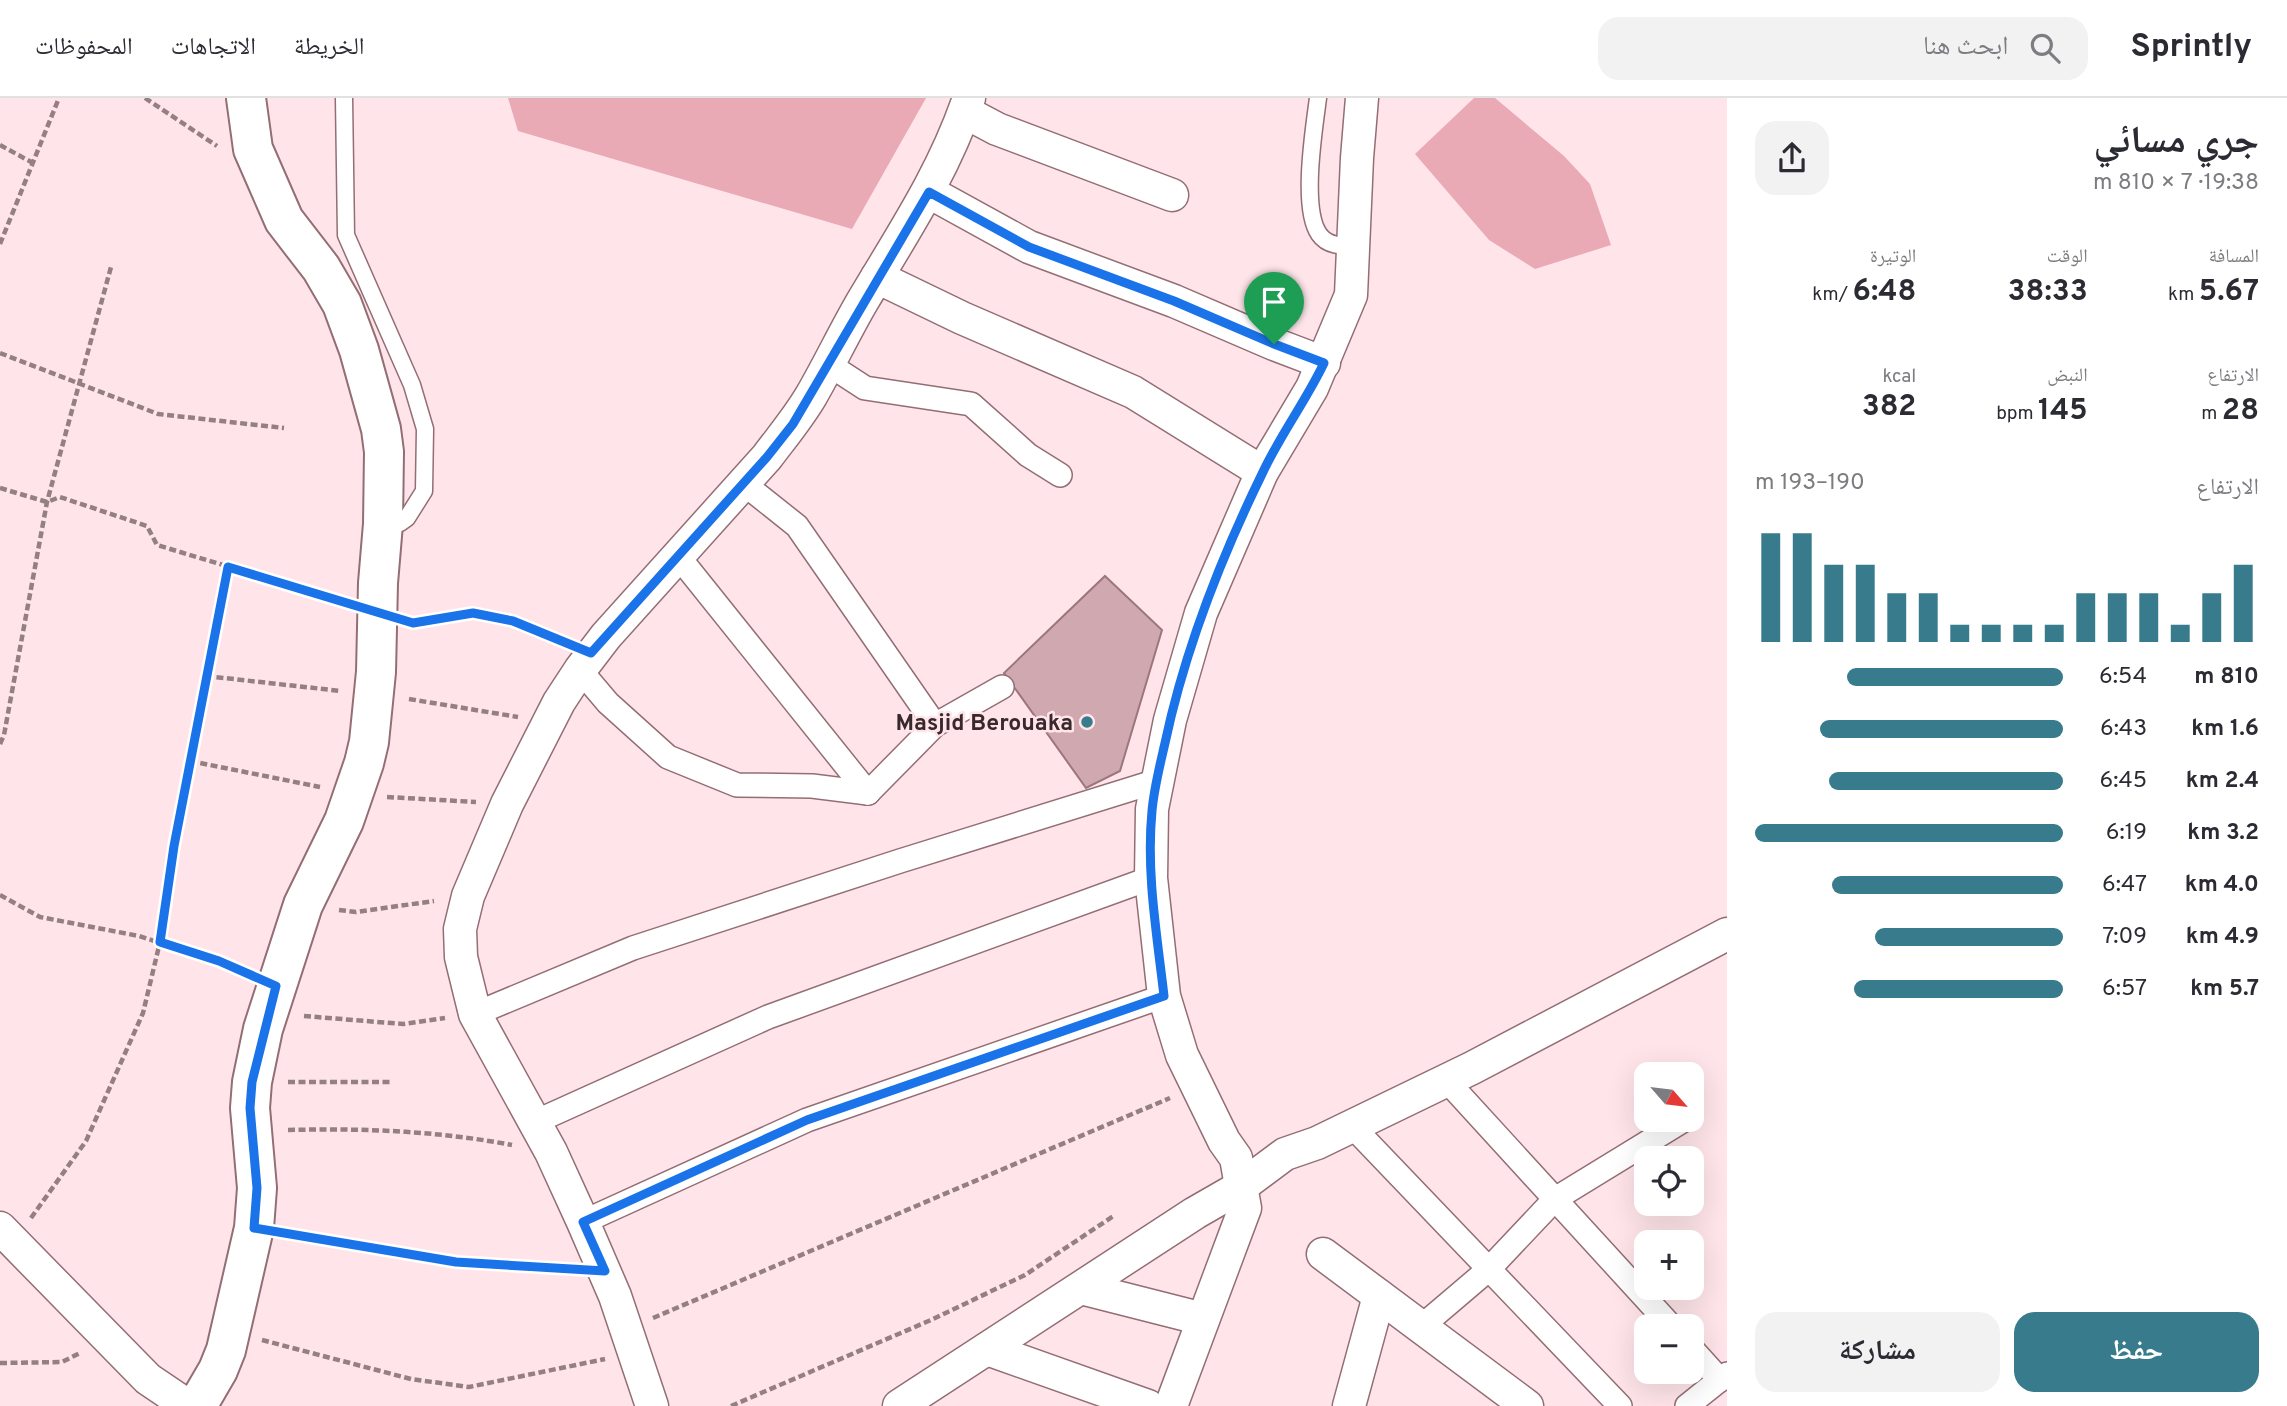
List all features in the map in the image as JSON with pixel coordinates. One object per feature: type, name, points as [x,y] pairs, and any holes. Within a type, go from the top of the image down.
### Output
[{"type":"street","points":[[197,1406],[226,1350],[254,1228],[257,1188],[250,1108],[252,1082],[272,1000],[303,905],[344,821],[364,763],[376,672],[383,524],[382,429],[359,350],[335,292],[321,268],[284,220],[253,149],[246,98]]},
{"type":"street","points":[[1171,1406],[1245,1209],[1237,1158],[1224,1141],[1182,1055],[1164,996],[1151,878],[1152,809],[1173,708],[1201,613],[1262,472],[1312,388],[1351,295],[1362,98]]},
{"type":"street","points":[[652,1406],[605,1271],[583,1222],[551,1152],[475,1014],[459,946],[460,929],[468,896],[507,804],[559,702],[586,661],[793,424],[929,192],[967,105],[997,129],[1172,195]]},
{"type":"street","points":[[929,192],[1029,247],[1174,301],[1324,363]]},
{"type":"street","points":[[877,278],[1133,392],[1262,472]]},
{"type":"street","points":[[828,364],[865,388],[971,404],[1028,455],[1060,475]]},
{"type":"street","points":[[743,483],[797,526],[935,725]]},
{"type":"street","points":[[678,556],[868,793]]},
{"type":"street","points":[[586,661],[608,703],[668,757],[737,785],[812,786],[868,793]]},
{"type":"street","points":[[868,793],[935,725],[1002,687]]},
{"type":"street","points":[[475,1014],[633,948],[1157,781]]},
{"type":"street","points":[[535,1122],[768,1017],[1151,878]]},
{"type":"street","points":[[899,1406],[1212,1202],[1242,1186],[1285,1154],[1317,1143],[1447,1081],[1727,933]]},
{"type":"street","points":[[583,1222],[807,1120],[1164,996]]},
{"type":"street","points":[[1447,1081],[1660,1314]]},
{"type":"street","points":[[1352,1126],[1620,1406]]},
{"type":"street","points":[[1422,1326],[1489,1269],[1555,1199],[1664,1132]]},
{"type":"street","points":[[7,1235],[148,1379],[188,1406]]},
{"type":"street","points":[[1323,1254],[1527,1406]]},
{"type":"street","points":[[1081,1288],[1203,1319]]},
{"type":"street","points":[[1349,1406],[1379,1296]]},
{"type":"street","points":[[987,1349],[1148,1406]]},
{"type":"street","points":[[1687,1406],[1724,1377],[1704,1360]]},
{"type":"lane","points":[[344,98],[346,236],[412,386],[425,429],[424,491],[407,518],[400,523],[383,524]]},
{"type":"lane","points":[[1318,98],[1310,158],[1311,205],[1318,233],[1339,246],[1354,246]]},
{"type":"path","points":[[0,244],[59,98]]},
{"type":"path","points":[[145,98],[222,149]]},
{"type":"path","points":[[0,145],[33,163]]},
{"type":"path","points":[[0,744],[4,735],[47,502],[111,267]]},
{"type":"path","points":[[0,353],[158,414],[284,428]]},
{"type":"path","points":[[0,488],[47,502],[60,497],[147,526],[157,545],[413,623],[473,613],[513,621],[586,661]]},
{"type":"path","points":[[7,1235],[86,1141],[143,1013],[160,942],[174,846],[228,567]]},
{"type":"path","points":[[0,895],[40,917],[139,936],[219,961],[272,1000],[402,1024],[475,1014]]},
{"type":"path","points":[[303,905],[356,912],[468,896]]},
{"type":"path","points":[[252,1082],[392,1082]]},
{"type":"path","points":[[262,1340],[411,1379],[469,1387],[630,1341],[1197,1085]]},
{"type":"path","points":[[252,1131],[356,1128],[481,1139],[551,1152]]},
{"type":"path","points":[[731,1406],[931,1321],[1025,1275],[1115,1215]]},
{"type":"path","points":[[254,1228],[456,1262],[605,1271]]},
{"type":"path","points":[[0,1363],[62,1362],[109,1339]]},
{"type":"shaded area","points":[[508,98],[926,98],[852,229],[518,131]]},
{"type":"shaded area","points":[[1474,98],[1495,98],[1564,156],[1590,184],[1611,245],[1535,269],[1489,240],[1415,154]]},
{"type":"building","name":"Masjid Berouaka","points":[[1105,576],[1162,630],[1120,771],[1086,788],[1004,673]]},
{"type":"place","name":"Masjid Berouaka","points":[[1087,722]]},
{"type":"route","points":[[929,192],[1013,240],[1174,301],[1274,344],[1324,363],[1262,472],[1217,571],[1182,672],[1152,809],[1151,878],[1164,996],[807,1120],[583,1222],[605,1271],[456,1262],[254,1228],[257,1188],[250,1108],[252,1082],[263,1029],[276,986],[219,961],[160,942],[174,846],[228,567],[413,623],[473,613],[513,621],[591,653],[767,457],[793,424],[929,192]]}]
